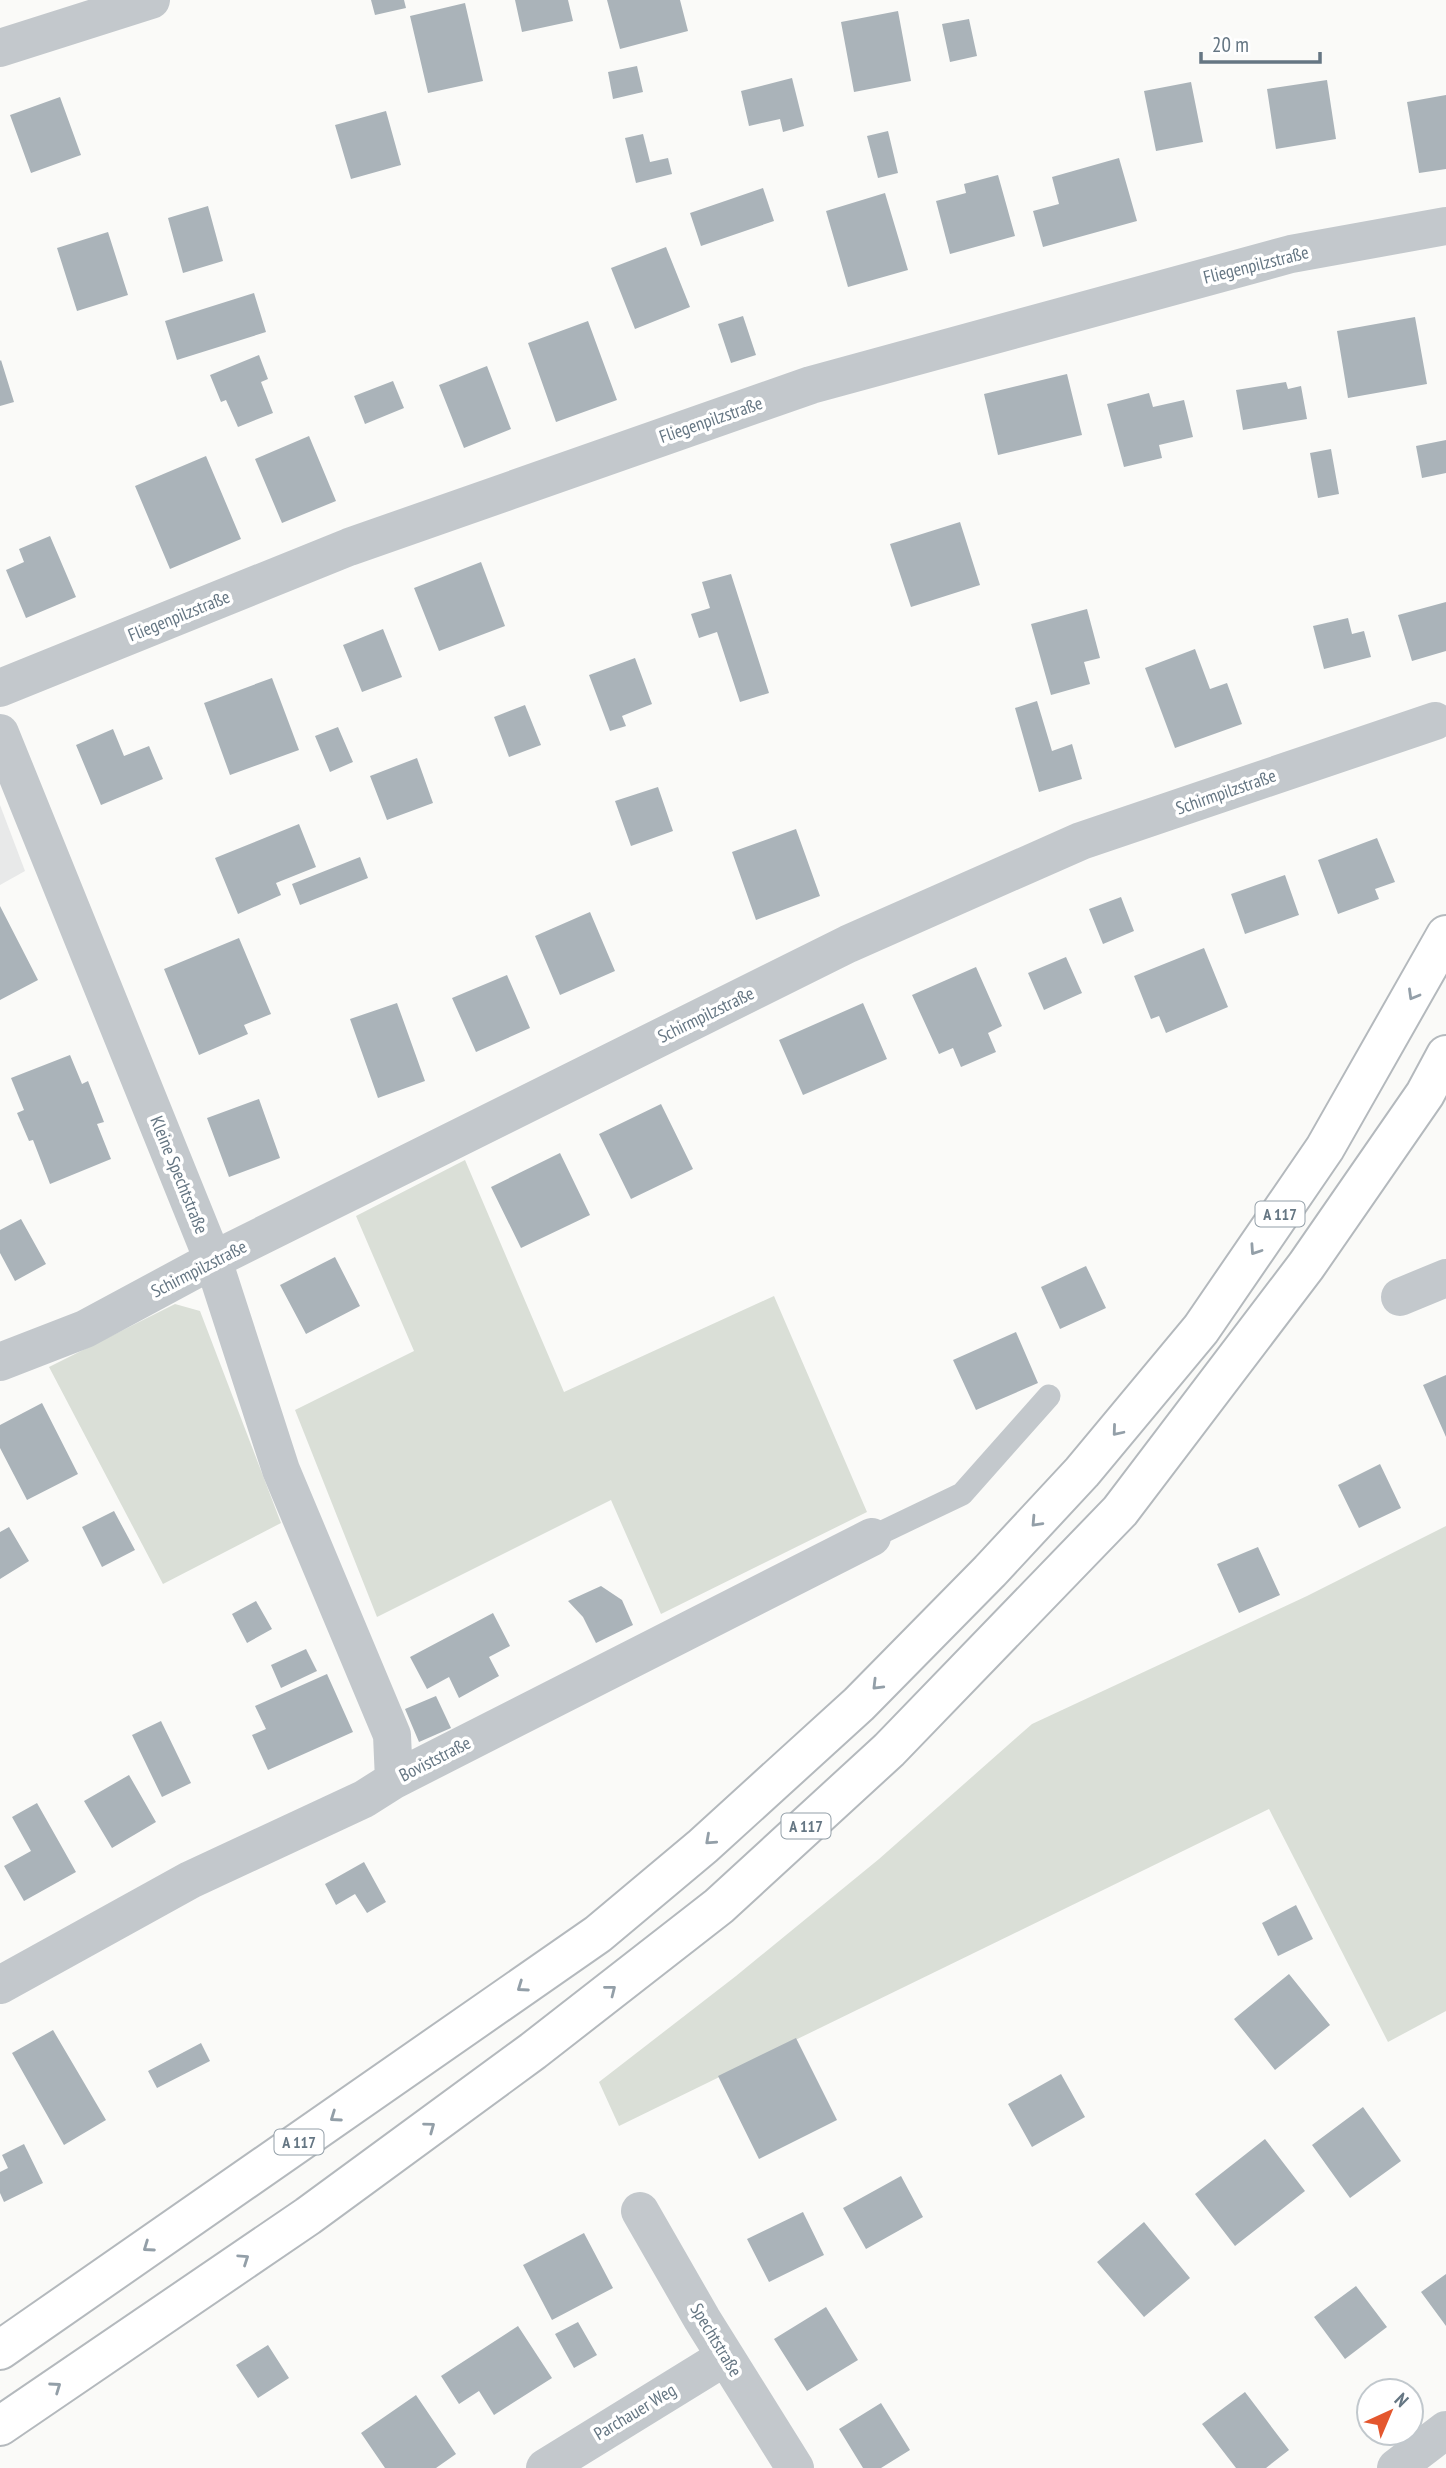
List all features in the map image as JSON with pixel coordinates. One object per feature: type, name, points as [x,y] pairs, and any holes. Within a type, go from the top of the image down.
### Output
[{"type":"highway","name":"A 117","points":[[0,2350],[598,1934],[703,1846],[859,1704],[990,1571],[1082,1472],[1201,1329],[1325,1148],[1446,935]]},
{"type":"highway","name":"A 117","points":[[0,2426],[307,2216],[533,2051],[719,1906],[889,1750],[1120,1511],[1306,1266],[1425,1094],[1446,1055]]},
{"type":"street","points":[[0,46],[151,0]]},
{"type":"street","name":"Fliegenpilzstraße","points":[[0,688],[349,547],[811,385],[1291,254],[1446,226]]},
{"type":"street","name":"Schirmpilzstraße","points":[[0,1362],[85,1329],[213,1260],[848,944],[1081,841],[1435,720]]},
{"type":"street","name":"Kleine Spechtstraße","points":[[0,733],[213,1260],[281,1470],[392,1735],[394,1780]]},
{"type":"street","points":[[1400,1297],[1446,1278]]},
{"type":"street","name":"Boviststraße","points":[[0,1985],[190,1880],[364,1799],[394,1780],[872,1537]]},
{"type":"street","name":"Spechtstraße","points":[[640,2211],[725,2357],[795,2468]]},
{"type":"street","name":"Parchauer Weg","points":[[545,2468],[725,2357]]},
{"type":"street","points":[[1396,2468],[1446,2430]]},
{"type":"lane","points":[[872,1537],[962,1494],[1049,1396]]},
{"type":"shaded area","points":[[0,805],[25,871],[0,885]]},
{"type":"shaded area","points":[[465,1160],[564,1392],[774,1296],[867,1512],[661,1614],[611,1500],[377,1617],[295,1410],[414,1351],[356,1216]]},
{"type":"shaded area","points":[[175,1304],[200,1311],[281,1523],[163,1584],[49,1367]]},
{"type":"shaded area","points":[[1446,1526],[1446,2011],[1388,2042],[1269,1809],[619,2126],[599,2082],[736,1976],[879,1859],[1032,1724],[1307,1596]]},
{"type":"building","points":[[371,0],[404,0],[406,8],[375,15]]},
{"type":"building","points":[[515,0],[568,0],[573,21],[522,32]]},
{"type":"building","points":[[607,0],[680,0],[688,31],[620,49]]},
{"type":"building","points":[[465,3],[483,81],[428,93],[410,16]]},
{"type":"building","points":[[898,11],[911,81],[854,92],[841,22]]},
{"type":"building","points":[[969,19],[977,56],[950,62],[942,24]]},
{"type":"building","points":[[637,66],[643,92],[613,99],[608,72]]},
{"type":"building","points":[[792,78],[804,126],[783,132],[780,119],[749,126],[741,91]]},
{"type":"building","points":[[1327,80],[1336,139],[1276,149],[1267,89]]},
{"type":"building","points":[[1191,82],[1203,142],[1156,151],[1144,91]]},
{"type":"building","points":[[1446,95],[1446,169],[1419,173],[1407,102]]},
{"type":"building","points":[[60,97],[81,155],[31,173],[10,115]]},
{"type":"building","points":[[386,111],[401,165],[351,179],[335,125]]},
{"type":"building","points":[[888,131],[898,173],[878,178],[867,136]]},
{"type":"building","points":[[643,134],[650,162],[668,158],[672,174],[636,183],[625,138]]},
{"type":"building","points":[[1119,158],[1137,221],[1043,247],[1033,211],[1059,204],[1052,177]]},
{"type":"building","points":[[998,175],[1015,236],[950,254],[936,201],[966,193],[964,184]]},
{"type":"building","points":[[763,188],[774,221],[701,246],[690,213]]},
{"type":"building","points":[[885,193],[908,270],[848,287],[826,211]]},
{"type":"building","points":[[208,206],[223,261],[183,273],[168,218]]},
{"type":"building","points":[[108,232],[128,295],[77,311],[57,248]]},
{"type":"building","points":[[666,247],[690,307],[635,329],[611,268]]},
{"type":"building","points":[[254,293],[266,332],[177,360],[165,321]]},
{"type":"building","points":[[743,316],[756,355],[731,363],[718,324]]},
{"type":"building","points":[[1415,317],[1427,384],[1348,398],[1337,331]]},
{"type":"building","points":[[588,321],[617,400],[556,422],[528,343]]},
{"type":"building","points":[[259,355],[268,379],[261,382],[273,413],[238,427],[226,400],[221,402],[210,375]]},
{"type":"building","points":[[0,361],[14,402],[0,406]]},
{"type":"building","points":[[487,366],[511,429],[464,448],[439,385]]},
{"type":"building","points":[[1067,374],[1082,435],[998,455],[984,394]]},
{"type":"building","points":[[393,381],[404,408],[365,424],[354,396]]},
{"type":"building","points":[[1286,382],[1288,389],[1301,386],[1307,419],[1243,430],[1236,390]]},
{"type":"building","points":[[1149,393],[1153,407],[1184,400],[1193,437],[1159,445],[1162,458],[1124,467],[1107,404]]},
{"type":"building","points":[[309,436],[336,501],[282,523],[255,459]]},
{"type":"building","points":[[1446,440],[1446,473],[1422,478],[1416,446]]},
{"type":"building","points":[[1331,449],[1339,494],[1318,498],[1310,453]]},
{"type":"building","points":[[206,456],[241,539],[170,569],[135,486]]},
{"type":"building","points":[[960,522],[980,585],[911,607],[890,544]]},
{"type":"building","points":[[50,536],[76,597],[26,618],[6,570],[24,562],[19,549]]},
{"type":"building","points":[[481,562],[505,626],[439,651],[414,588]]},
{"type":"building","points":[[731,574],[769,693],[740,702],[717,632],[699,638],[691,614],[710,608],[702,582]]},
{"type":"building","points":[[1446,602],[1446,651],[1412,661],[1398,615]]},
{"type":"building","points":[[1087,609],[1100,658],[1084,662],[1090,684],[1051,695],[1031,624]]},
{"type":"building","points":[[1348,618],[1352,634],[1364,631],[1371,657],[1324,669],[1313,626]]},
{"type":"building","points":[[383,629],[402,677],[362,692],[343,645]]},
{"type":"building","points":[[1195,649],[1210,689],[1227,683],[1242,724],[1175,748],[1145,668]]},
{"type":"building","points":[[635,658],[652,704],[622,716],[626,726],[610,731],[589,675]]},
{"type":"building","points":[[272,678],[299,750],[230,775],[204,703]]},
{"type":"building","points":[[1037,701],[1052,751],[1072,744],[1082,779],[1039,792],[1015,708]]},
{"type":"building","points":[[525,705],[541,745],[509,757],[494,717]]},
{"type":"building","points":[[338,727],[353,762],[330,772],[315,736]]},
{"type":"building","points":[[113,729],[124,756],[149,746],[163,779],[101,805],[76,745]]},
{"type":"building","points":[[417,758],[433,803],[387,820],[370,776]]},
{"type":"building","points":[[658,787],[673,831],[631,846],[615,801]]},
{"type":"building","points":[[299,824],[316,867],[276,883],[281,895],[238,914],[215,858]]},
{"type":"building","points":[[796,829],[820,896],[756,920],[732,852]]},
{"type":"building","points":[[1377,838],[1395,882],[1375,889],[1379,899],[1338,914],[1318,860]]},
{"type":"building","points":[[360,857],[368,878],[300,905],[292,884]]},
{"type":"building","points":[[1285,875],[1299,915],[1245,934],[1231,894]]},
{"type":"building","points":[[1121,897],[1134,931],[1103,944],[1089,909]]},
{"type":"building","points":[[0,906],[38,980],[0,1000]]},
{"type":"building","points":[[590,912],[615,971],[560,995],[535,936]]},
{"type":"building","points":[[239,938],[271,1014],[244,1025],[248,1034],[199,1055],[164,969]]},
{"type":"building","points":[[1204,948],[1228,1007],[1166,1033],[1159,1016],[1151,1019],[1134,976]]},
{"type":"building","points":[[1066,957],[1082,993],[1044,1010],[1028,973]]},
{"type":"building","points":[[976,967],[1002,1026],[988,1033],[996,1052],[961,1067],[953,1048],[939,1054],[912,995]]},
{"type":"building","points":[[507,975],[530,1028],[476,1052],[452,998]]},
{"type":"building","points":[[397,1003],[425,1081],[378,1098],[350,1019]]},
{"type":"building","points":[[863,1003],[887,1059],[803,1095],[779,1040]]},
{"type":"building","points":[[70,1055],[82,1084],[88,1081],[104,1122],[97,1124],[111,1159],[50,1184],[33,1140],[29,1141],[17,1113],[24,1110],[11,1078]]},
{"type":"building","points":[[259,1099],[280,1158],[229,1177],[207,1118]]},
{"type":"building","points":[[661,1104],[693,1169],[631,1199],[599,1134]]},
{"type":"building","points":[[560,1153],[590,1215],[521,1248],[491,1187]]},
{"type":"building","points":[[21,1219],[46,1264],[15,1281],[0,1253],[0,1230]]},
{"type":"building","points":[[335,1257],[360,1306],[306,1334],[280,1285]]},
{"type":"building","points":[[1086,1266],[1106,1308],[1060,1329],[1041,1287]]},
{"type":"building","points":[[1016,1332],[1038,1383],[976,1410],[953,1360]]},
{"type":"building","points":[[1446,1375],[1446,1437],[1423,1385]]},
{"type":"building","points":[[42,1403],[78,1474],[27,1500],[0,1448],[0,1425]]},
{"type":"building","points":[[1380,1464],[1401,1508],[1359,1528],[1338,1485]]},
{"type":"building","points":[[114,1511],[135,1550],[102,1567],[82,1527]]},
{"type":"building","points":[[9,1527],[29,1561],[0,1579],[0,1532]]},
{"type":"building","points":[[1258,1547],[1280,1595],[1239,1613],[1217,1564]]},
{"type":"building","points":[[601,1586],[622,1600],[633,1625],[596,1643],[583,1617],[568,1601]]},
{"type":"building","points":[[256,1601],[272,1629],[247,1643],[232,1614]]},
{"type":"building","points":[[493,1613],[510,1646],[489,1657],[499,1676],[459,1698],[449,1677],[427,1689],[410,1657]]},
{"type":"building","points":[[306,1649],[317,1671],[281,1688],[271,1665]]},
{"type":"building","points":[[327,1674],[353,1732],[268,1770],[252,1735],[266,1729],[255,1706]]},
{"type":"building","points":[[436,1696],[451,1728],[419,1742],[405,1709]]},
{"type":"building","points":[[161,1721],[191,1783],[162,1797],[132,1735]]},
{"type":"building","points":[[129,1775],[156,1822],[112,1848],[84,1801]]},
{"type":"building","points":[[37,1803],[76,1872],[24,1901],[4,1866],[31,1851],[12,1817]]},
{"type":"building","points":[[364,1862],[386,1902],[367,1913],[355,1894],[336,1905],[325,1884]]},
{"type":"building","points":[[1296,1905],[1313,1939],[1278,1956],[1262,1923]]},
{"type":"building","points":[[1289,1974],[1330,2025],[1275,2070],[1234,2019]]},
{"type":"building","points":[[53,2030],[106,2120],[64,2145],[12,2053]]},
{"type":"building","points":[[796,2038],[837,2120],[759,2159],[718,2076]]},
{"type":"building","points":[[201,2043],[210,2061],[157,2088],[148,2071]]},
{"type":"building","points":[[1061,2074],[1085,2117],[1032,2147],[1008,2104]]},
{"type":"building","points":[[1363,2107],[1401,2161],[1350,2198],[1312,2145]]},
{"type":"building","points":[[1265,2139],[1305,2191],[1235,2246],[1195,2194]]},
{"type":"building","points":[[24,2144],[43,2183],[4,2202],[0,2193],[0,2172],[8,2168],[2,2155]]},
{"type":"building","points":[[901,2176],[923,2217],[866,2249],[843,2208]]},
{"type":"building","points":[[803,2212],[824,2255],[769,2282],[747,2239]]},
{"type":"building","points":[[1144,2222],[1190,2278],[1144,2317],[1097,2262]]},
{"type":"building","points":[[584,2233],[613,2288],[552,2320],[523,2265]]},
{"type":"building","points":[[1446,2274],[1446,2326],[1421,2292]]},
{"type":"building","points":[[1356,2286],[1387,2327],[1345,2359],[1314,2317]]},
{"type":"building","points":[[826,2307],[858,2360],[807,2391],[774,2339]]},
{"type":"building","points":[[578,2322],[597,2355],[574,2368],[555,2334]]},
{"type":"building","points":[[518,2326],[552,2378],[494,2415],[479,2391],[459,2404],[441,2376]]},
{"type":"building","points":[[268,2345],[289,2378],[258,2398],[236,2365]]},
{"type":"building","points":[[1245,2392],[1289,2450],[1266,2468],[1236,2468],[1202,2424]]},
{"type":"building","points":[[416,2395],[456,2454],[436,2468],[385,2468],[361,2433]]},
{"type":"building","points":[[881,2403],[910,2450],[881,2468],[863,2468],[839,2429]]}]
